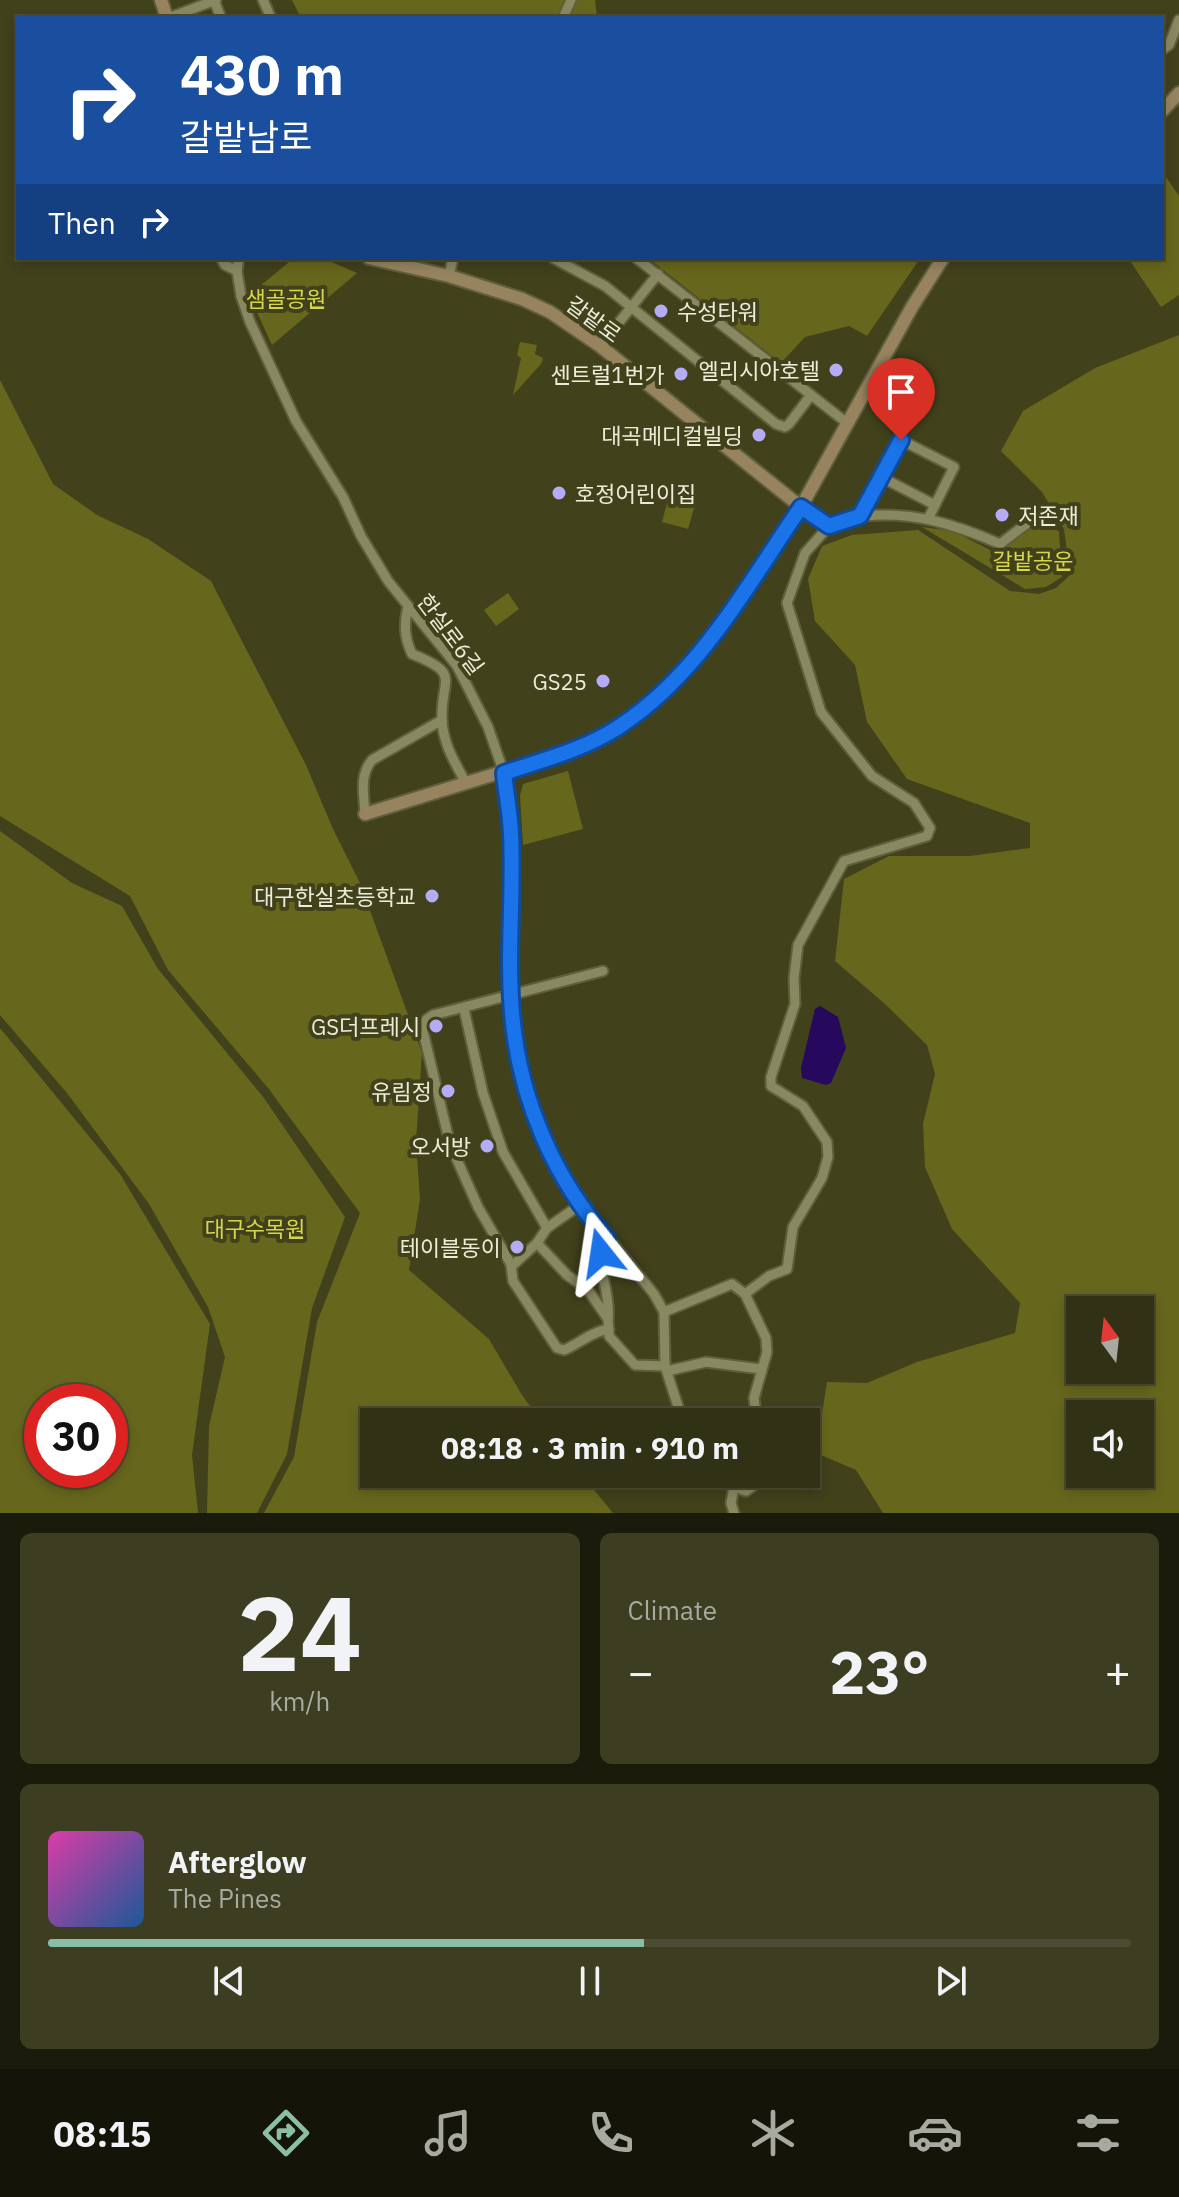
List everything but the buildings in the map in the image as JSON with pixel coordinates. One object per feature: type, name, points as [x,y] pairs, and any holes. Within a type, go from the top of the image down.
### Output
[{"type":"main road","points":[[1164,109],[1179,93]]},
{"type":"main road","name":"갈밭로","points":[[378,260],[449,276],[522,299],[550,312],[600,346],[801,507]]},
{"type":"main road","points":[[365,814],[570,751],[608,733],[659,696],[701,652],[801,507],[912,307],[942,260]]},
{"type":"street","points":[[173,16],[215,0]]},
{"type":"street","points":[[1164,49],[1169,45],[1179,20]]},
{"type":"street","points":[[222,260],[237,271]]},
{"type":"street","name":"한실로6길","points":[[239,260],[241,296],[250,322],[296,421],[343,497],[381,570],[450,657],[480,708],[504,773],[511,833],[515,1040],[530,1102],[542,1135],[581,1204],[654,1294],[664,1312]]},
{"type":"street","points":[[449,276],[453,260]]},
{"type":"street","points":[[557,260],[589,276],[632,307],[776,424],[785,427],[789,424],[811,395]]},
{"type":"street","points":[[639,260],[847,423]]},
{"type":"street","points":[[600,346],[658,274]]},
{"type":"street","points":[[860,516],[901,440],[954,467],[928,519]]},
{"type":"street","points":[[881,477],[935,505]]},
{"type":"street","points":[[801,507],[829,526]]},
{"type":"street","points":[[745,1294],[769,1276],[787,1269],[793,1227],[822,1178],[828,1157],[827,1142],[803,1106],[771,1086],[771,1077],[795,1004],[798,945],[844,861],[927,836],[930,828],[914,803],[872,776],[821,712],[787,603],[805,553],[829,526],[860,516],[928,519],[958,525],[1000,544],[1034,518]]},
{"type":"street","points":[[408,606],[406,642],[412,654],[440,668],[446,680],[442,720],[446,743],[466,783]]},
{"type":"street","points":[[440,668],[450,657]]},
{"type":"street","points":[[365,814],[363,780],[365,769],[372,760],[442,720]]},
{"type":"street","points":[[603,971],[433,1015],[422,1027],[450,1144],[478,1207],[511,1265],[513,1281],[557,1348],[564,1350],[579,1344],[609,1324]]},
{"type":"street","points":[[464,1009],[483,1093],[503,1152],[547,1228]]},
{"type":"street","points":[[511,1265],[537,1243],[547,1228],[581,1204]]},
{"type":"street","points":[[607,1238],[601,1253],[610,1307],[609,1336],[635,1365],[666,1368],[706,1362],[761,1369]]},
{"type":"street","points":[[537,1243],[567,1275],[588,1290],[609,1324]]},
{"type":"street","points":[[679,1408],[666,1368],[664,1312],[732,1284],[745,1294],[766,1338],[767,1352],[754,1398],[755,1408]]},
{"type":"street","points":[[732,1488],[734,1513]]},
{"type":"green space","points":[[292,0],[568,0],[558,16],[300,16]]},
{"type":"green space","points":[[577,0],[595,0],[597,16],[569,16]]},
{"type":"green space","points":[[1164,174],[1179,196],[1179,295],[1161,307],[1129,260],[1164,260]]},
{"type":"green space","name":"샘골공원","points":[[292,260],[327,260],[357,273],[272,345],[249,295]]},
{"type":"green space","points":[[651,260],[919,260],[867,336],[849,326],[805,337],[781,363]]},
{"type":"green space","points":[[1179,335],[1179,1513],[883,1513],[856,1470],[820,1455],[820,1427],[827,1382],[867,1383],[917,1362],[1015,1333],[1020,1303],[952,1229],[925,1167],[923,1124],[935,1074],[927,1045],[835,961],[844,879],[889,856],[970,856],[1030,848],[1030,823],[907,779],[867,722],[855,665],[815,621],[808,579],[822,546],[852,535],[918,530],[1010,591],[1039,594],[1056,588],[1070,575],[1064,529],[1042,492],[1001,451],[1023,411],[1095,368]]},
{"type":"green space","points":[[520,342],[537,345],[535,354],[543,358],[513,395],[521,358],[517,355]]},
{"type":"green space","points":[[0,380],[53,484],[97,515],[148,539],[211,581],[306,765],[360,883],[422,1053],[416,1142],[420,1199],[409,1270],[489,1339],[532,1408],[360,1408],[360,1488],[592,1488],[613,1513],[264,1513],[294,1457],[317,1322],[360,1213],[268,1088],[168,970],[130,896],[0,816]]},
{"type":"green space","points":[[670,491],[697,498],[688,529],[662,522]]},
{"type":"green space","name":"갈밭공운","points":[[1045,519],[1059,532],[1062,577],[1046,587],[1025,589],[922,527],[953,531],[996,553]]},
{"type":"green space","points":[[508,593],[519,609],[496,626],[484,610]]},
{"type":"green space","points":[[568,771],[583,829],[523,845],[520,796],[523,784]]},
{"type":"green space","name":"대구수목원","points":[[0,831],[72,883],[122,906],[158,969],[264,1098],[345,1217],[312,1308],[287,1454],[257,1513],[207,1513],[209,1426],[225,1357],[208,1307],[149,1204],[67,1093],[0,1015]]},
{"type":"green space","points":[[0,1028],[120,1174],[210,1324],[192,1455],[198,1513],[0,1513]]},
{"type":"shaded area","points":[[820,1006],[838,1017],[846,1048],[831,1083],[826,1085],[802,1078],[801,1068],[815,1009]]},
{"type":"place","name":"수성타워","points":[[661,311]]},
{"type":"place","name":"엘리시아호텔","points":[[836,370]]},
{"type":"place","name":"센트럴1번가","points":[[681,374]]},
{"type":"place","name":"대곡메디컬빌딩","points":[[759,435]]},
{"type":"place","name":"호정어린이집","points":[[559,493]]},
{"type":"place","name":"저존재","points":[[1002,515]]},
{"type":"place","name":"GS25","points":[[603,681]]},
{"type":"place","name":"대구한실초등학교","points":[[432,896]]},
{"type":"place","name":"GS더프레시","points":[[436,1026]]},
{"type":"place","name":"유림정","points":[[448,1091]]},
{"type":"place","name":"오서방","points":[[487,1146]]},
{"type":"place","name":"테이블동이","points":[[517,1247]]},
{"type":"route","points":[[601,1253],[607,1238],[581,1204],[542,1135],[522,1077],[513,1020],[511,833],[504,773],[570,751],[608,733],[659,696],[701,652],[801,507],[829,526],[860,516],[901,440]]}]
